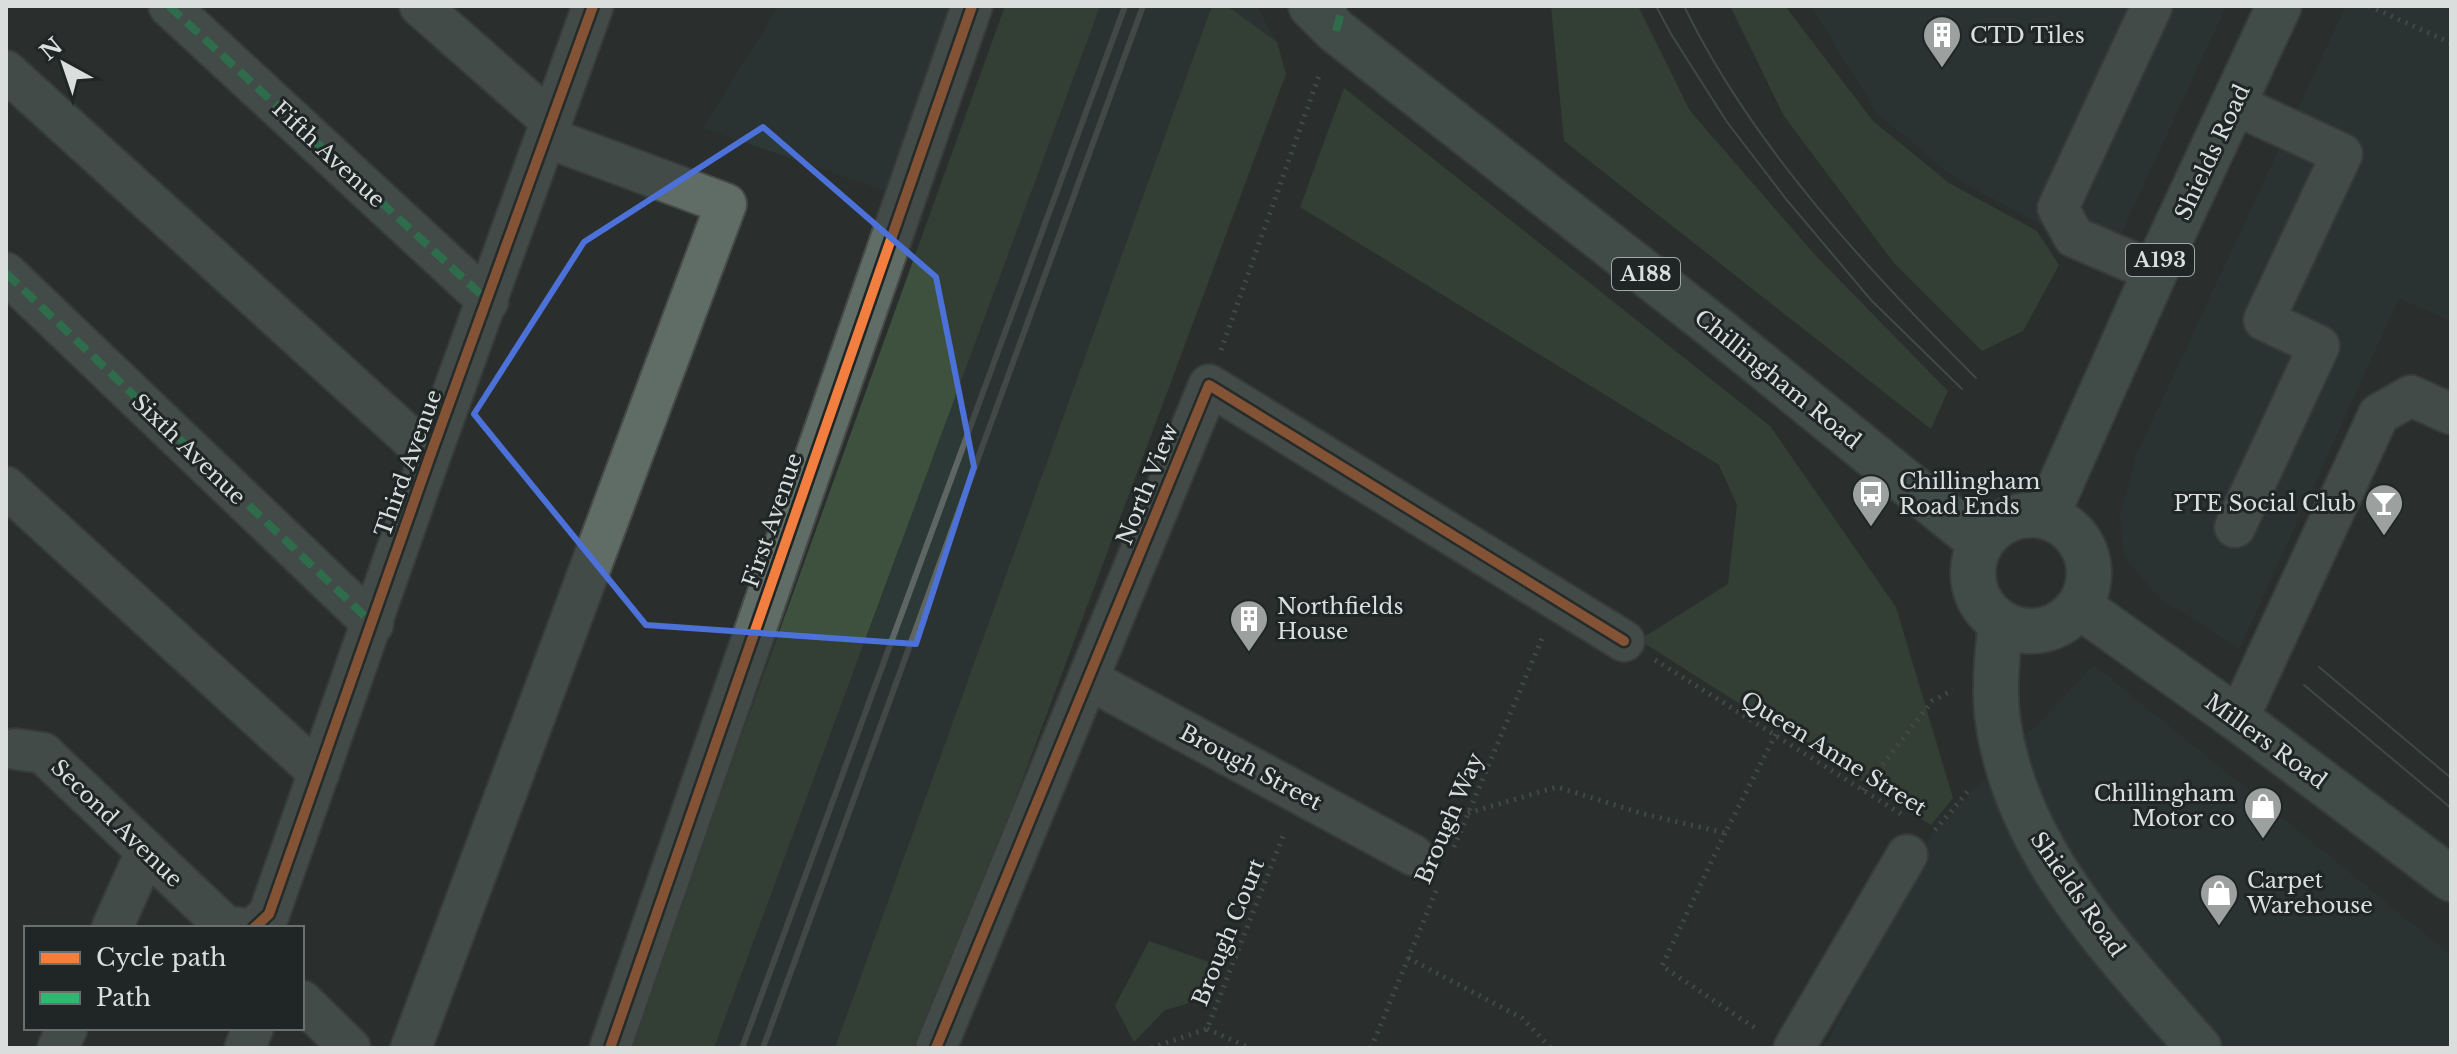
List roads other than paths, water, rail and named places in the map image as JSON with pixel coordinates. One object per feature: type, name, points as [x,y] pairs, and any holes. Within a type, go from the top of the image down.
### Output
[{"type":"main road","name":"Shields Road","points":[[2046,517],[2155,272],[2279,6]]},
{"type":"main road","name":"Chillingham Road","points":[[1323,18],[1718,330],[1981,543]]},
{"type":"main road","points":[[2017,515],[2046,517],[2074,534],[2086,557],[2088,580],[2079,606],[2065,620],[2047,629],[2030,631],[2001,623],[1979,601],[1973,588],[1972,574],[1981,543],[2004,521],[2017,515]]},
{"type":"main road","name":"Millers Road","points":[[2079,606],[2238,719],[2451,879]]},
{"type":"main road","name":"Shields Road","points":[[2001,623],[1996,667],[1997,712],[2003,749],[2021,808],[2041,849],[2098,929],[2199,1048]]},
{"type":"street","name":"Fifth Avenue","points":[[169,6],[488,301]]},
{"type":"street","points":[[411,1048],[726,204],[549,130],[420,6]]},
{"type":"street","name":"Third Avenue","points":[[256,926],[269,914],[593,6]]},
{"type":"street","points":[[2152,6],[2058,208],[2074,237],[2155,272]]},
{"type":"street","name":"First Avenue","points":[[610,1048],[959,12]]},
{"type":"street","points":[[6,71],[430,456]]},
{"type":"street","points":[[2234,104],[2342,154],[2264,320],[2319,346],[2235,527]]},
{"type":"street","name":"Sixth Avenue","points":[[6,273],[373,624]]},
{"type":"street","name":"North View","points":[[936,1048],[1209,385],[1624,641]]},
{"type":"street","points":[[2238,719],[2379,414],[2411,396],[2451,414]]},
{"type":"street","points":[[6,487],[319,773]]},
{"type":"street","name":"Brough Street","points":[[1088,679],[1428,864]]},
{"type":"street","name":"Second Avenue","points":[[9,745],[43,753],[225,926]]},
{"type":"street","points":[[1778,1040],[1914,835]]},
{"type":"street","points":[[113,926],[146,852]]},
{"type":"street","points":[[304,1003],[350,1048]]},
{"type":"tram line","points":[[1656,6],[1727,122],[1786,199],[1871,300],[1962,389]]},
{"type":"tram line","points":[[1684,6],[1743,108],[1815,204],[1894,294],[1976,378]]},
{"type":"tram line","points":[[2319,667],[2451,778]]},
{"type":"tram line","points":[[2304,685],[2451,808]]},
{"type":"railway","points":[[742,1048],[1125,6]]},
{"type":"railway","points":[[763,1048],[1143,6]]},
{"type":"place","name":"CTD Tiles","points":[[1942,69]]},
{"type":"place","name":"Chillingham Road Ends","points":[[1871,528]]},
{"type":"place","name":"PTE Social Club","points":[[2384,537]]},
{"type":"place","name":"Northfields House","points":[[1249,653]]},
{"type":"place","name":"Chillingham Motor co","points":[[2263,840]]},
{"type":"place","name":"Carpet Warehouse","points":[[2219,927]]}]
